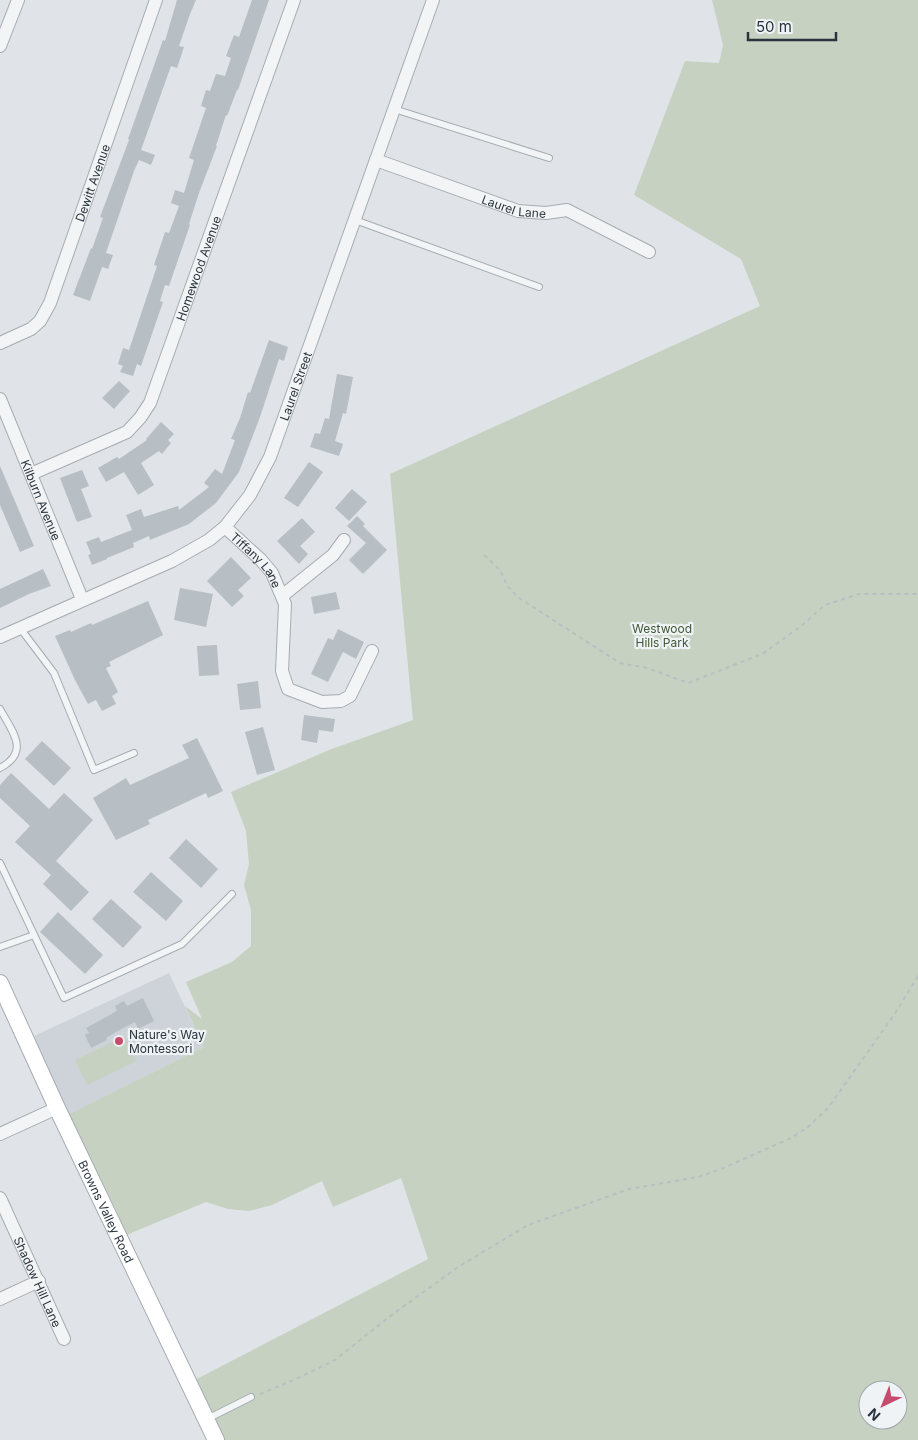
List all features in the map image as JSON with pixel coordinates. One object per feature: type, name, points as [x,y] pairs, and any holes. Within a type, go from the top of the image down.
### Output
[{"type":"main road","name":"Browns Valley Road","points":[[0,982],[57,1108],[216,1440]]},
{"type":"street","points":[[0,46],[18,0]]},
{"type":"street","name":"Dewitt Avenue","points":[[0,343],[31,329],[40,321],[50,303],[156,0]]},
{"type":"street","name":"Homewood Avenue","points":[[31,474],[127,432],[150,403],[294,0]]},
{"type":"street","name":"Laurel Street","points":[[0,637],[82,599],[172,561],[209,540],[225,527],[250,494],[270,457],[433,0]]},
{"type":"street","name":"Laurel Lane","points":[[376,160],[518,211],[546,213],[567,210],[649,252]]},
{"type":"street","name":"Kilburn Avenue","points":[[0,399],[82,599]]},
{"type":"street","name":"Tiffany Lane","points":[[225,527],[267,566],[282,596],[285,604],[282,671],[288,689],[322,702],[341,701],[350,696],[372,651]]},
{"type":"street","name":"Tiffany Lane","points":[[282,596],[332,555],[344,540]]},
{"type":"street","points":[[0,1134],[57,1108]]},
{"type":"street","name":"Shadow Hill Lane","points":[[0,1198],[64,1339]]},
{"type":"street","points":[[0,1299],[39,1281]]},
{"type":"lane","points":[[394,109],[549,158]]},
{"type":"lane","points":[[355,220],[539,286]]},
{"type":"lane","points":[[20,628],[54,673],[94,770],[134,753]]},
{"type":"lane","points":[[0,709],[16,738],[18,747],[10,761],[0,768]]},
{"type":"lane","points":[[0,863],[64,998],[182,944],[232,894]]},
{"type":"lane","points":[[0,947],[34,935]]},
{"type":"lane","points":[[206,1419],[250,1397]]},
{"type":"path","points":[[484,555],[500,570],[508,587],[519,598],[620,663],[646,668],[688,683],[762,654],[800,627],[825,605],[859,594],[918,594]]},
{"type":"path","points":[[250,1397],[296,1380],[335,1360],[388,1317],[458,1268],[528,1225],[629,1189],[698,1177],[721,1169],[791,1138],[808,1127],[828,1108],[894,1015],[918,976]]},
{"type":"shaded area","name":"Nature's Way Montessori","points":[[169,973],[204,1047],[69,1114],[34,1036]]},
{"type":"green space","name":"Westwood Hills Park","points":[[712,0],[918,0],[918,1440],[216,1440],[189,1383],[428,1259],[401,1178],[333,1207],[322,1181],[272,1205],[249,1211],[228,1209],[206,1202],[119,1238],[118,1214],[69,1114],[204,1047],[185,1006],[202,1019],[186,982],[232,962],[251,946],[251,910],[244,885],[249,864],[246,831],[231,792],[329,750],[413,720],[390,474],[760,306],[741,259],[634,195],[685,61],[719,63],[723,45]]},
{"type":"green space","points":[[125,1036],[137,1061],[87,1085],[75,1060]]},
{"type":"building","points":[[177,0],[196,0],[179,46],[184,47],[177,68],[171,66],[141,150],[155,155],[151,165],[139,160],[134,171],[106,253],[113,255],[108,269],[102,267],[90,301],[73,295],[103,218],[100,217],[129,140],[163,40],[165,41]]},
{"type":"building","points":[[252,0],[269,0],[238,90],[226,115],[169,286],[165,285],[160,301],[163,302],[141,366],[137,364],[133,376],[120,372],[123,366],[118,364],[123,348],[129,350],[157,266],[154,265],[165,232],[169,233],[179,206],[171,203],[175,190],[184,193],[194,160],[189,158],[206,108],[201,106],[206,90],[210,91],[216,74],[225,76],[231,58],[226,56],[234,35],[239,37]]},
{"type":"building","points":[[269,340],[288,347],[284,361],[279,359],[239,472],[216,503],[189,524],[150,540],[149,536],[133,543],[134,547],[92,565],[88,555],[91,554],[86,542],[99,537],[101,542],[132,530],[126,515],[141,509],[144,517],[178,506],[179,510],[209,487],[204,483],[215,469],[222,474],[235,440],[231,439]]},
{"type":"building","points":[[337,374],[353,377],[346,414],[343,413],[335,441],[343,444],[339,456],[310,447],[315,433],[320,434],[325,418],[329,419]]},
{"type":"building","points":[[119,381],[130,391],[114,409],[102,398]]},
{"type":"building","points":[[161,422],[174,434],[168,440],[171,443],[162,454],[159,451],[141,463],[154,485],[138,495],[124,472],[106,482],[98,468],[117,457],[119,459],[147,440]]},
{"type":"building","points":[[309,462],[323,472],[298,507],[284,498]]},
{"type":"building","points":[[0,466],[34,546],[20,552],[0,505]]},
{"type":"building","points":[[82,470],[89,486],[81,489],[92,517],[77,522],[60,478]]},
{"type":"building","points":[[352,489],[367,502],[349,521],[335,508]]},
{"type":"building","points":[[357,516],[365,524],[363,526],[387,550],[363,574],[349,560],[366,543],[347,526]]},
{"type":"building","points":[[302,518],[315,532],[300,546],[308,554],[299,564],[277,541]]},
{"type":"building","points":[[231,557],[251,578],[238,590],[244,596],[232,607],[207,581]]},
{"type":"building","points":[[43,569],[51,586],[0,608],[0,589]]},
{"type":"building","points":[[180,588],[213,594],[206,627],[174,620]]},
{"type":"building","points":[[336,592],[340,609],[314,614],[311,597]]},
{"type":"building","points":[[148,601],[163,635],[109,662],[111,666],[106,668],[118,692],[112,696],[116,704],[102,711],[96,700],[88,704],[55,636],[70,630],[71,632],[91,623],[92,625]]},
{"type":"building","points":[[338,629],[364,642],[356,659],[343,652],[328,682],[311,674],[328,638],[333,640]]},
{"type":"building","points":[[217,645],[219,675],[199,676],[197,646]]},
{"type":"building","points":[[258,681],[261,708],[240,710],[237,684]]},
{"type":"building","points":[[304,715],[335,719],[333,732],[319,730],[317,743],[301,740]]},
{"type":"building","points":[[263,727],[275,770],[257,775],[245,732]]},
{"type":"building","points":[[197,738],[223,791],[208,798],[206,793],[148,820],[150,824],[116,840],[93,798],[126,778],[130,785],[189,758],[182,745]]},
{"type":"building","points":[[42,741],[71,768],[54,786],[25,759]]},
{"type":"building","points":[[11,773],[49,809],[64,793],[93,820],[56,861],[89,892],[71,911],[43,884],[51,875],[15,842],[30,826],[0,798],[0,785]]},
{"type":"building","points":[[186,839],[218,869],[201,888],[169,858]]},
{"type":"building","points":[[151,872],[183,901],[166,921],[133,892]]},
{"type":"building","points":[[111,899],[142,927],[123,948],[92,919]]},
{"type":"building","points":[[58,912],[103,955],[85,974],[40,932]]},
{"type":"building","points":[[143,998],[154,1021],[138,1029],[135,1022],[91,1048],[85,1035],[89,1033],[86,1028],[117,1011],[115,1006],[124,1001],[127,1006]]},
{"type":"place","name":"Nature's Way Montessori","points":[[119,1041]]}]
